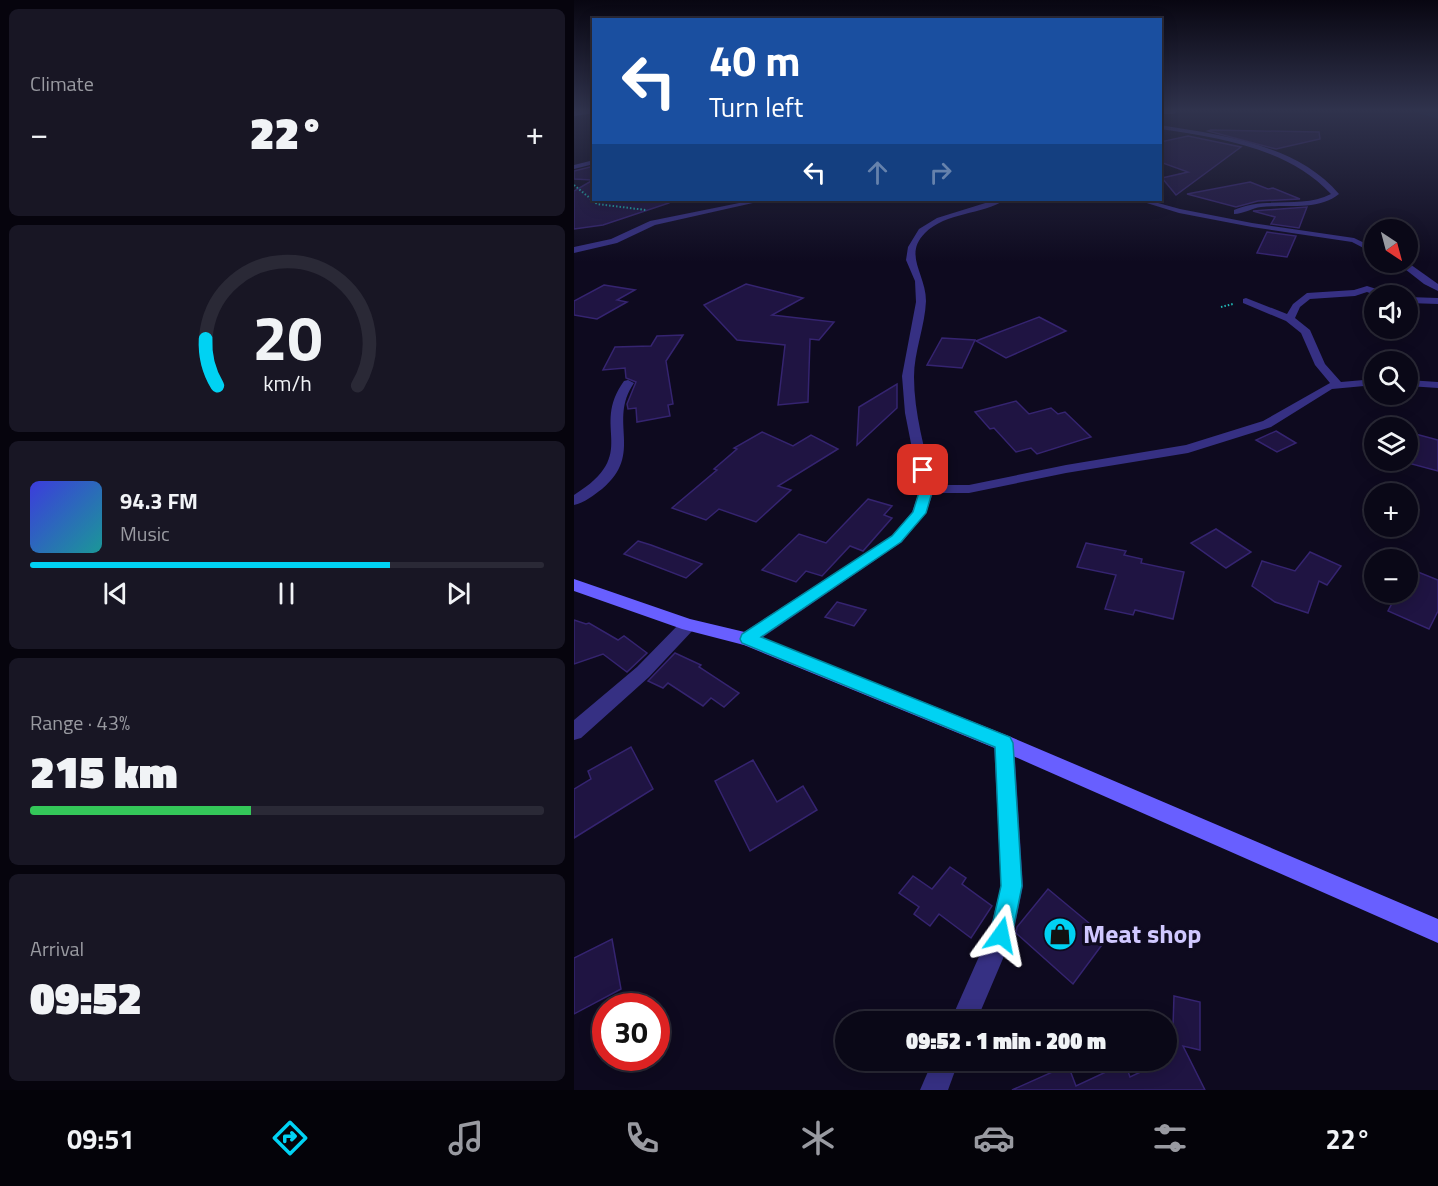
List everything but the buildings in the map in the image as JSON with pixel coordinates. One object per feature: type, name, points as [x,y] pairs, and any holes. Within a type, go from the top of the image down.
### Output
[{"type":"main road","points":[[574,585],[688,625],[748,639],[1004,743],[1438,931]]},
{"type":"street","points":[[1237,212],[1257,204],[1298,202],[1328,198],[1335,194],[1307,168],[1294,160]]},
{"type":"street","points":[[574,169],[592,163]]},
{"type":"street","points":[[574,169],[592,171]]},
{"type":"street","points":[[574,250],[614,241],[653,223],[757,201]]},
{"type":"street","points":[[748,639],[897,539],[919,513],[927,489],[911,413],[908,376],[921,302],[920,281],[910,260],[912,247],[922,231],[940,220],[998,201]]},
{"type":"street","points":[[1139,211],[1142,201]]},
{"type":"street","points":[[1145,201],[1179,211],[1252,225],[1354,240],[1364,245]]},
{"type":"street","points":[[1418,273],[1423,282],[1438,288]]},
{"type":"street","points":[[1290,319],[1296,306],[1307,296],[1355,293],[1364,290]]},
{"type":"street","points":[[1418,300],[1438,301]]},
{"type":"street","points":[[1246,301],[1290,319],[1306,332],[1320,364],[1337,384]]},
{"type":"street","points":[[574,501],[591,491],[609,474],[616,462],[616,400],[628,383]]},
{"type":"street","points":[[927,489],[969,489],[1066,469],[1189,449],[1267,424],[1316,393],[1337,384],[1364,383]]},
{"type":"street","points":[[1418,384],[1438,385]]},
{"type":"street","points":[[574,732],[643,672],[688,625]]},
{"type":"street","points":[[968,1011],[1001,935],[1012,886],[1004,743]]},
{"type":"street","points":[[934,1090],[942,1071]]},
{"type":"path","points":[[574,185],[592,200]]},
{"type":"path","points":[[593,201],[602,205],[651,211]]},
{"type":"place","name":"Meat shop","points":[[1060,934]]},
{"type":"route","points":[[923,470],[927,489],[919,513],[897,539],[748,639],[1004,743],[1012,886],[1001,935]]}]
